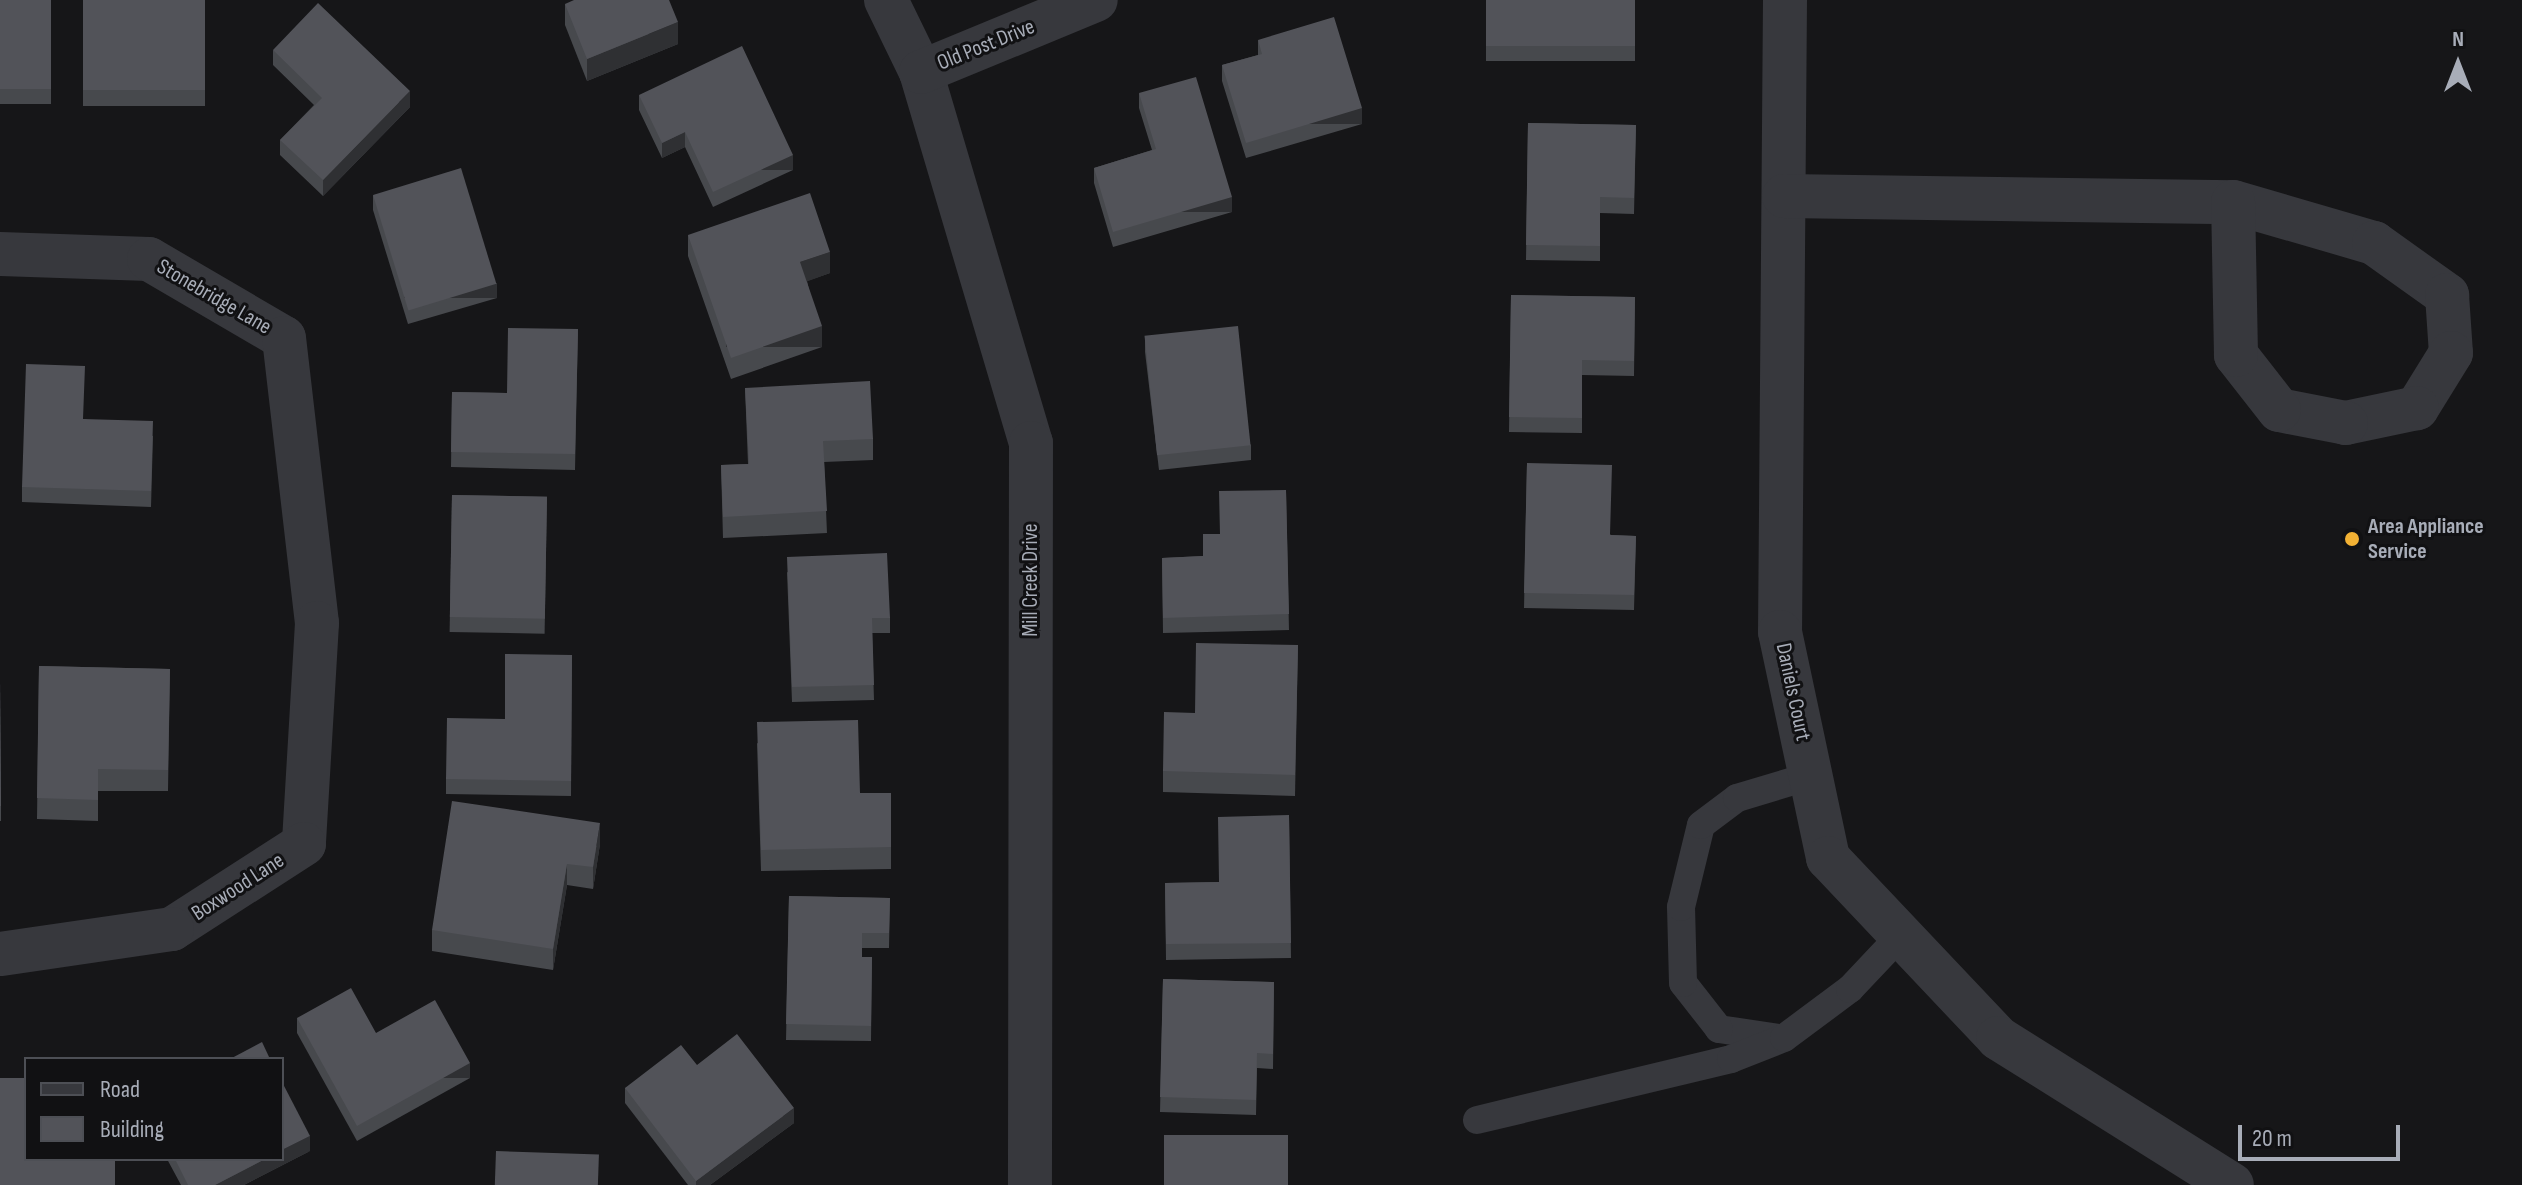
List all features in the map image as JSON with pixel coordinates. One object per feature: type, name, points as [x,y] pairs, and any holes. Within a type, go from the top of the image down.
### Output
[{"type":"street","name":"Mill Creek Drive","points":[[886,0],[921,72],[1031,443],[1030,1185]]},
{"type":"street","name":"Old Post Drive","points":[[921,72],[1096,0]]},
{"type":"street","name":"Daniels Court","points":[[1785,0],[1780,632],[1828,858],[1998,1038],[2232,1185]]},
{"type":"street","points":[[1784,196],[2233,202],[2374,243],[2447,295],[2451,353],[2417,408],[2346,423],[2279,410],[2236,355],[2233,202]]},
{"type":"street","name":"Stonebridge Lane","points":[[0,254],[149,259],[284,338],[317,623]]},
{"type":"street","name":"Boxwood Lane","points":[[0,954],[172,929],[304,844],[317,623]]},
{"type":"lane","points":[[1784,1038],[1719,1029],[1683,983],[1681,907],[1701,825],[1737,798],[1810,776]]},
{"type":"lane","points":[[1477,1120],[1731,1059],[1784,1038],[1850,989],[1901,935]]},
{"type":"building","points":[[0,0],[51,0],[51,89],[0,89]]},
{"type":"building","points":[[83,0],[205,0],[205,90],[83,90]]},
{"type":"building","points":[[574,0],[669,0],[678,22],[587,59],[565,4]]},
{"type":"building","points":[[1486,0],[1635,0],[1635,46],[1486,46]]},
{"type":"building","points":[[318,3],[410,91],[323,180],[280,140],[322,98],[273,50]]},
{"type":"building","points":[[1334,17],[1362,108],[1246,143],[1222,65],[1262,54],[1258,40]]},
{"type":"building","points":[[742,46],[793,155],[713,192],[685,132],[662,143],[639,95]]},
{"type":"building","points":[[1196,77],[1232,197],[1113,232],[1094,168],[1156,149],[1139,93]]},
{"type":"building","points":[[1528,123],[1636,125],[1634,198],[1600,197],[1600,246],[1526,245]]},
{"type":"building","points":[[461,168],[496,284],[408,311],[373,195]]},
{"type":"building","points":[[810,193],[830,252],[800,262],[822,326],[731,358],[688,235]]},
{"type":"building","points":[[1511,295],[1635,297],[1634,361],[1582,360],[1582,418],[1509,417]]},
{"type":"building","points":[[1238,326],[1251,445],[1157,455],[1145,336]]},
{"type":"building","points":[[508,328],[578,329],[575,454],[451,452],[452,392],[507,393]]},
{"type":"building","points":[[26,364],[85,366],[83,419],[153,421],[151,491],[22,487]]},
{"type":"building","points":[[870,381],[873,439],[823,441],[827,511],[723,517],[721,465],[749,464],[745,388]]},
{"type":"building","points":[[1527,463],[1612,465],[1610,535],[1636,536],[1634,595],[1524,593]]},
{"type":"building","points":[[1286,490],[1289,614],[1163,618],[1162,558],[1203,556],[1203,534],[1220,534],[1219,491]]},
{"type":"building","points":[[452,495],[547,497],[545,619],[450,617]]},
{"type":"building","points":[[887,553],[890,618],[872,618],[874,685],[792,687],[787,557]]},
{"type":"building","points":[[1196,643],[1298,645],[1295,775],[1163,771],[1164,712],[1195,713]]},
{"type":"building","points":[[505,654],[572,655],[571,781],[446,779],[447,718],[505,719]]},
{"type":"building","points":[[39,666],[170,669],[168,770],[98,769],[98,800],[37,798]]},
{"type":"building","points":[[0,681],[1,806],[0,806]]},
{"type":"building","points":[[858,720],[860,793],[891,793],[891,847],[761,850],[757,722]]},
{"type":"building","points":[[452,801],[600,823],[593,867],[567,864],[553,949],[432,930]]},
{"type":"building","points":[[1289,815],[1291,943],[1166,944],[1165,883],[1219,882],[1218,817]]},
{"type":"building","points":[[789,896],[890,898],[889,933],[862,933],[862,957],[872,957],[871,1026],[786,1024]]},
{"type":"building","points":[[1163,979],[1274,982],[1273,1054],[1257,1053],[1256,1100],[1160,1097]]},
{"type":"building","points":[[351,988],[376,1033],[435,1000],[470,1063],[357,1126],[297,1018]]},
{"type":"building","points":[[737,1034],[794,1108],[696,1181],[625,1088],[681,1045],[697,1065]]},
{"type":"building","points":[[262,1042],[269,1057],[234,1057]]},
{"type":"building","points":[[0,1078],[24,1078],[24,1161],[115,1161],[115,1185],[0,1185]]},
{"type":"building","points":[[284,1086],[310,1136],[284,1149]]},
{"type":"building","points":[[1164,1135],[1288,1135],[1288,1185],[1164,1185]]},
{"type":"building","points":[[496,1151],[599,1155],[598,1185],[495,1185]]},
{"type":"building","points":[[176,1161],[261,1161],[215,1185],[188,1185]]},
{"type":"place","name":"Area Appliance Service","points":[[2352,539]]}]
